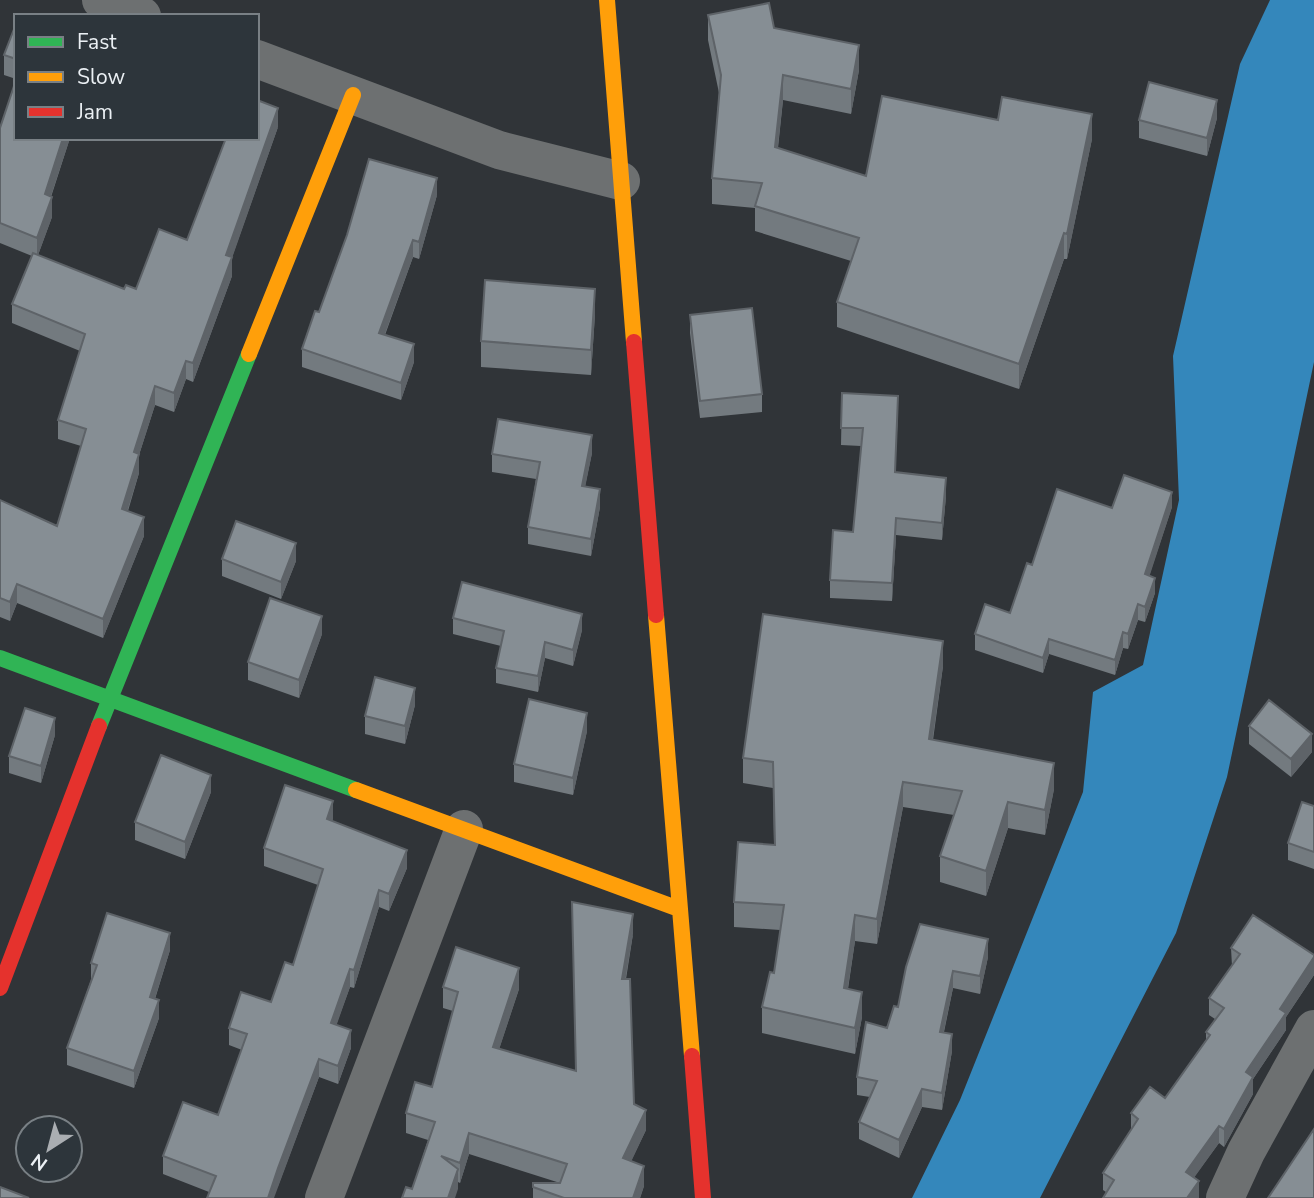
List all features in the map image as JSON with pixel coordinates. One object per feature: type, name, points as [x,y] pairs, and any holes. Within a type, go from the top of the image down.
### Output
[{"type":"street","points":[[101,0],[137,14]]},
{"type":"street","points":[[607,0],[703,1198]]},
{"type":"street","points":[[259,60],[499,150],[621,181]]},
{"type":"street","points":[[0,988],[110,698],[353,95]]},
{"type":"street","points":[[0,658],[680,909]]},
{"type":"street","points":[[324,1198],[464,829]]},
{"type":"street","points":[[1225,1198],[1246,1152],[1314,1029]]},
{"type":"water","points":[[1270,0],[1314,0],[1314,362],[1227,777],[1176,933],[1040,1198],[912,1198],[960,1100],[1083,792],[1093,692],[1143,665],[1179,500],[1173,356],[1240,64]]},
{"type":"building","points":[[769,3],[774,28],[859,45],[851,89],[783,75],[775,147],[866,176],[882,96],[998,120],[1002,97],[1092,114],[1067,234],[1064,233],[1019,364],[837,302],[859,238],[755,206],[762,183],[712,178],[721,75],[708,15]]},
{"type":"building","points":[[14,29],[14,58],[4,55]]},
{"type":"building","points":[[1149,82],[1217,100],[1207,138],[1139,120]]},
{"type":"building","points":[[14,86],[14,140],[62,140],[45,194],[52,197],[37,238],[0,223],[0,128]]},
{"type":"building","points":[[259,101],[278,108],[226,255],[232,257],[193,363],[186,361],[174,393],[155,386],[134,452],[139,454],[122,509],[144,517],[103,619],[17,584],[10,602],[0,598],[0,500],[57,526],[86,429],[58,420],[85,334],[12,304],[33,253],[124,289],[126,285],[136,289],[159,229],[187,240],[225,140],[259,140]]},
{"type":"building","points":[[369,159],[437,178],[419,242],[413,240],[379,333],[414,344],[401,383],[302,349],[315,311],[319,312],[347,235]]},
{"type":"building","points":[[485,280],[595,289],[591,350],[481,341]]},
{"type":"building","points":[[752,308],[762,394],[700,401],[690,315]]},
{"type":"building","points":[[842,393],[898,396],[895,472],[946,478],[942,523],[896,518],[892,583],[830,580],[833,530],[853,532],[863,428],[841,428]]},
{"type":"building","points":[[498,419],[592,435],[582,486],[600,489],[591,539],[528,527],[540,462],[492,454]]},
{"type":"building","points":[[1124,475],[1172,492],[1145,574],[1155,578],[1145,607],[1138,604],[1128,634],[1123,632],[1115,660],[1049,639],[1043,658],[975,634],[985,604],[1010,613],[1027,563],[1032,565],[1057,489],[1112,508]]},
{"type":"building","points":[[236,521],[296,543],[281,582],[222,559]]},
{"type":"building","points":[[462,582],[582,614],[573,650],[545,642],[538,676],[496,668],[504,631],[453,618]]},
{"type":"building","points":[[270,598],[322,616],[299,680],[248,662]]},
{"type":"building","points":[[763,614],[943,641],[929,739],[1054,763],[1045,810],[1008,802],[986,871],[940,856],[962,791],[903,782],[877,919],[855,915],[844,988],[862,992],[855,1028],[762,1007],[770,972],[774,973],[784,905],[734,902],[738,842],[775,845],[773,762],[743,758]]},
{"type":"building","points":[[375,677],[415,688],[405,726],[365,716]]},
{"type":"building","points":[[529,699],[587,713],[573,778],[514,764]]},
{"type":"building","points":[[1269,700],[1312,734],[1291,759],[1249,726]]},
{"type":"building","points":[[25,708],[55,718],[41,766],[9,756]]},
{"type":"building","points":[[161,755],[211,775],[185,842],[135,822]]},
{"type":"building","points":[[285,785],[333,801],[327,819],[407,850],[389,894],[379,890],[354,970],[350,969],[331,1023],[351,1030],[338,1066],[319,1059],[268,1198],[207,1198],[216,1176],[163,1156],[183,1102],[218,1115],[247,1034],[229,1028],[241,992],[271,1002],[285,962],[293,965],[323,869],[264,848]]},
{"type":"building","points":[[1302,802],[1314,806],[1314,852],[1288,843]]},
{"type":"building","points":[[572,902],[633,914],[622,979],[630,979],[634,1104],[646,1110],[623,1158],[644,1166],[633,1198],[564,1198],[533,1187],[533,1183],[560,1183],[567,1164],[469,1133],[460,1163],[441,1156],[458,1169],[448,1198],[402,1198],[406,1187],[412,1189],[435,1122],[406,1113],[415,1082],[432,1087],[458,992],[443,987],[456,947],[519,968],[493,1047],[576,1071]]},
{"type":"building","points":[[107,913],[170,933],[150,997],[159,1000],[134,1071],[67,1048],[97,965],[91,963]]},
{"type":"building","points":[[1253,915],[1314,957],[1280,1009],[1286,1013],[1246,1072],[1253,1077],[1224,1129],[1219,1126],[1186,1172],[1199,1181],[1187,1198],[1103,1198],[1114,1180],[1103,1173],[1138,1119],[1131,1113],[1150,1087],[1165,1098],[1210,1035],[1206,1032],[1224,1008],[1209,998],[1240,954],[1231,948]]},
{"type":"building","points":[[920,924],[988,939],[980,976],[953,971],[940,1032],[952,1034],[942,1093],[922,1089],[899,1140],[859,1122],[877,1081],[857,1077],[866,1022],[887,1028],[894,1006],[898,1007],[906,967]]},
{"type":"building","points":[[1314,1129],[1314,1198],[1268,1198]]},
{"type":"building","points":[[0,1187],[29,1198],[0,1198]]},
{"type":"traffic: fast","points":[[99,726],[249,354]]},
{"type":"traffic: fast","points":[[0,658],[356,790]]},
{"type":"traffic: slow","points":[[607,0],[634,342]]},
{"type":"traffic: slow","points":[[249,354],[353,95]]},
{"type":"traffic: slow","points":[[656,615],[692,1056]]},
{"type":"traffic: slow","points":[[356,790],[679,909]]},
{"type":"traffic: jam","points":[[634,342],[656,615]]},
{"type":"traffic: jam","points":[[0,988],[99,726]]},
{"type":"traffic: jam","points":[[692,1056],[703,1198]]}]
